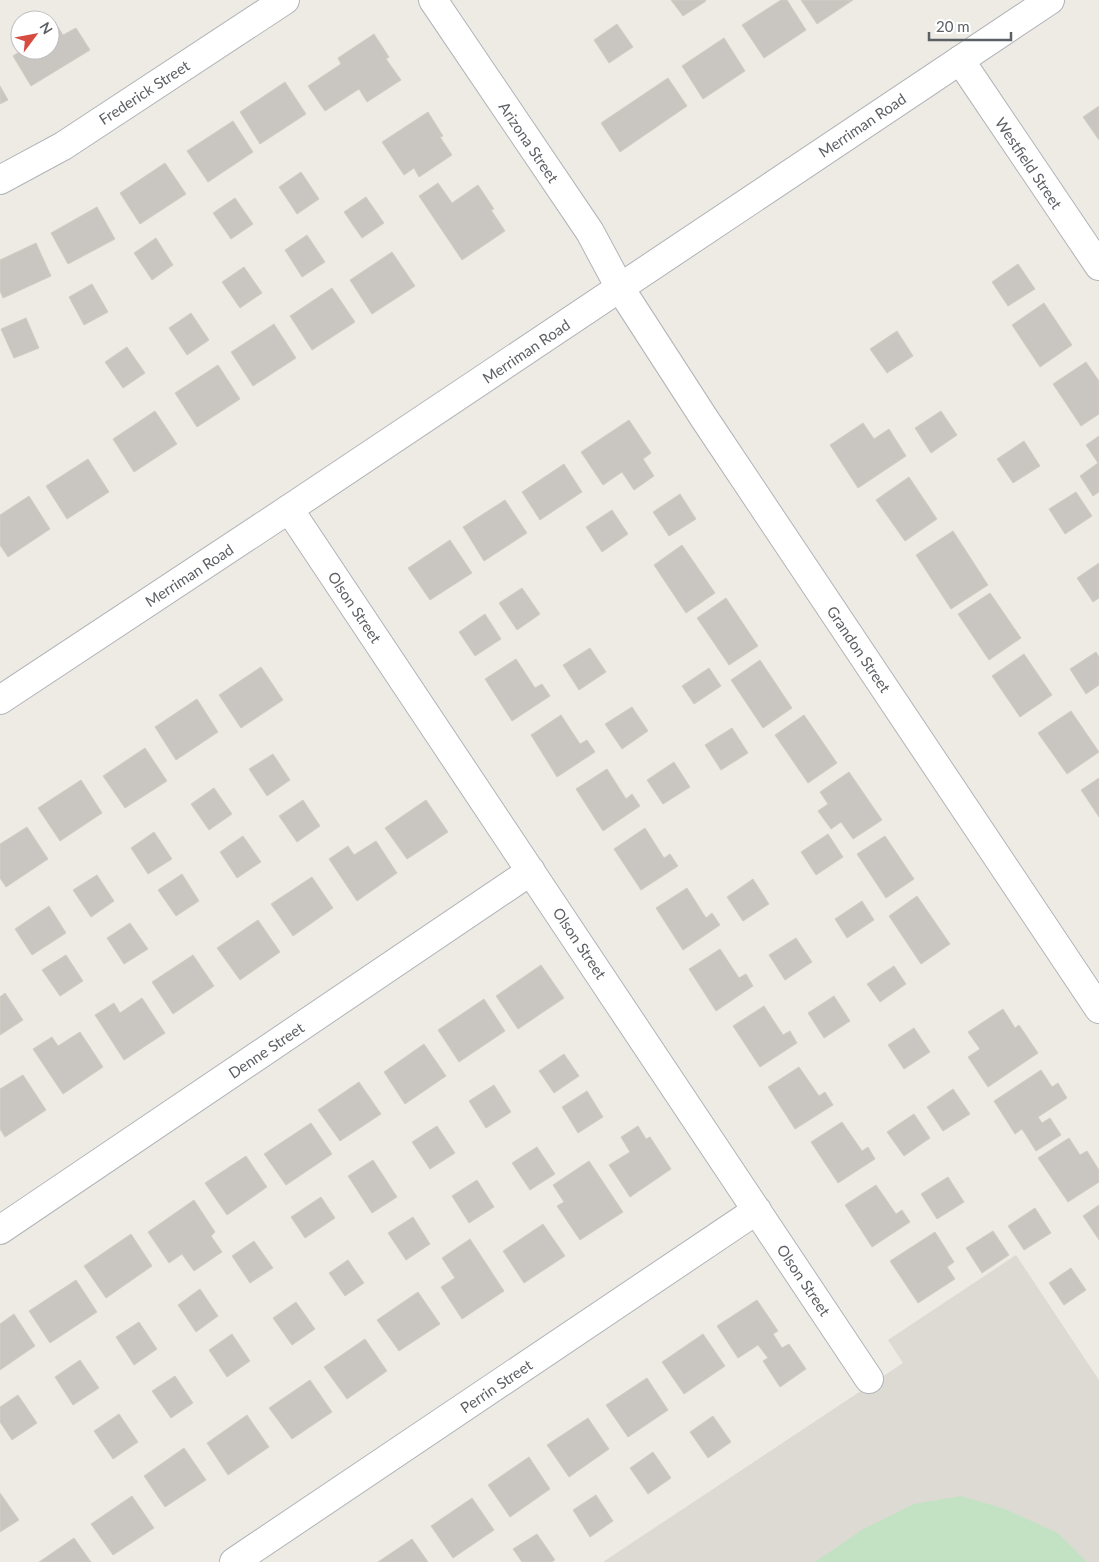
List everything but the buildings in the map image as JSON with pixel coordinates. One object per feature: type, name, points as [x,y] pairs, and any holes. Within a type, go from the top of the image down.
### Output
[{"type":"street","name":"Frederick Street","points":[[0,180],[62,146],[286,0]]},
{"type":"street","name":"Arizona Street","points":[[433,0],[590,232],[620,288]]},
{"type":"street","name":"Merriman Road","points":[[0,700],[1050,0]]},
{"type":"street","name":"Westfield Street","points":[[960,60],[1099,266]]},
{"type":"street","name":"Grandon Street","points":[[620,288],[1099,1009]]},
{"type":"street","name":"Olson Street","points":[[289,509],[869,1378]]},
{"type":"street","name":"Denne Street","points":[[0,1230],[531,871]]},
{"type":"street","name":"Perrin Street","points":[[234,1562],[758,1210]]},
{"type":"shaded area","points":[[1016,1255],[1099,1380],[1099,1562],[603,1562],[903,1363],[888,1340]]},
{"type":"green space","points":[[961,1496],[1005,1509],[1058,1533],[1087,1562],[815,1562],[863,1529],[914,1504]]}]
